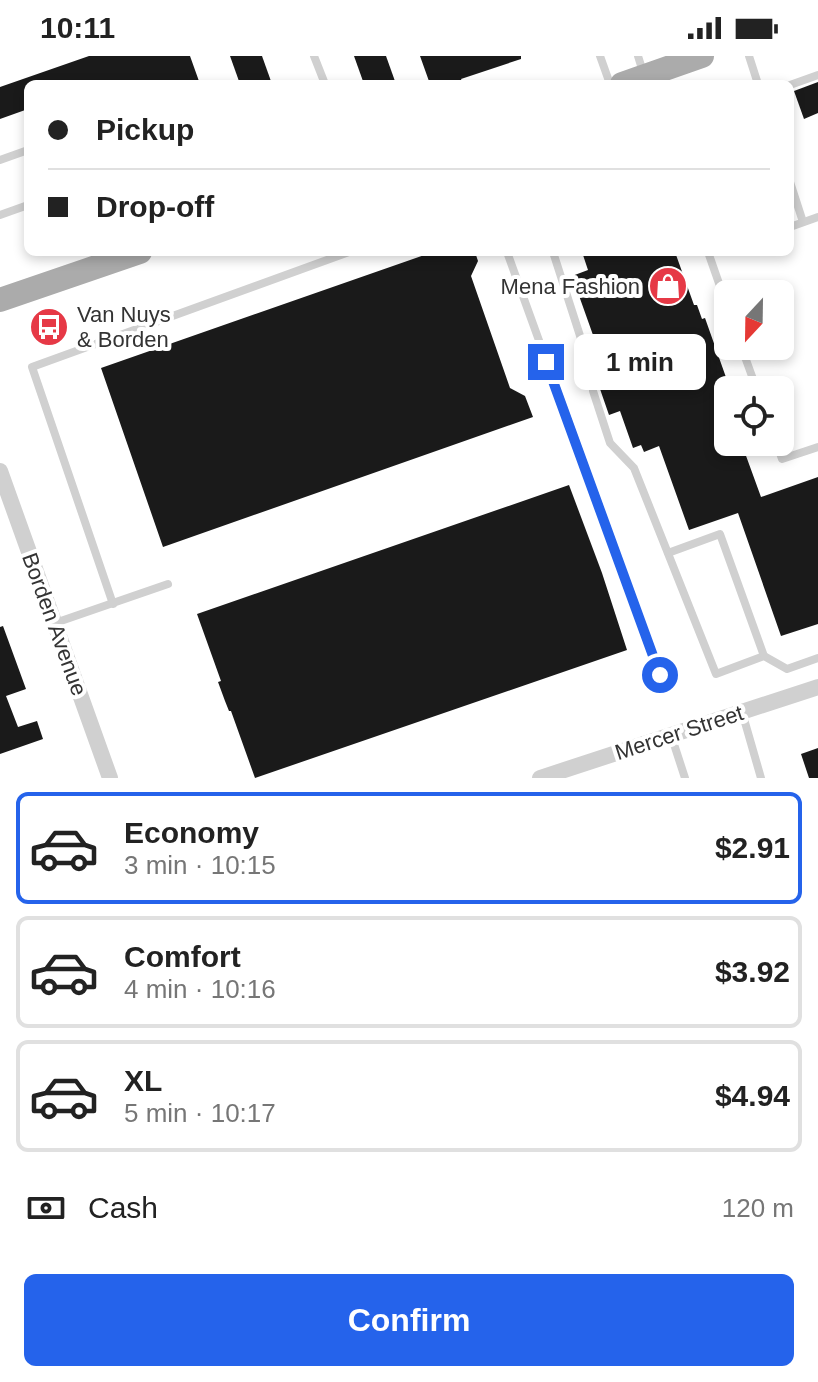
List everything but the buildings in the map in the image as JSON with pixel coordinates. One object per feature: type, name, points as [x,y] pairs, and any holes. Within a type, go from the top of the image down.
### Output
[{"type":"main road","points":[[638,75],[702,56]]},
{"type":"main road","points":[[0,300],[128,256]]},
{"type":"street","name":"Borden Avenue","points":[[0,471],[4,496],[110,778]]},
{"type":"street","name":"Mercer Street","points":[[540,778],[558,775],[818,687]]},
{"type":"lane","points":[[314,56],[323,80]]},
{"type":"lane","points":[[600,56],[609,80]]},
{"type":"lane","points":[[749,56],[757,80]]},
{"type":"lane","points":[[794,84],[818,75]]},
{"type":"lane","points":[[0,160],[24,151]]},
{"type":"lane","points":[[794,194],[803,222]]},
{"type":"lane","points":[[0,215],[24,206]]},
{"type":"lane","points":[[794,225],[818,217]]},
{"type":"lane","points":[[113,604],[32,367],[338,256]]},
{"type":"lane","points":[[508,256],[660,675]]},
{"type":"lane","points":[[554,256],[593,376],[593,391],[610,443],[634,468],[716,674],[764,656]]},
{"type":"lane","points":[[712,256],[719,280]]},
{"type":"lane","points":[[794,455],[818,447]]},
{"type":"lane","points":[[668,553],[720,534],[764,656],[787,669],[818,658]]},
{"type":"lane","points":[[54,623],[168,584]]},
{"type":"lane","points":[[742,712],[761,778]]},
{"type":"lane","points":[[671,735],[685,778]]},
{"type":"place","name":"Mena Fashion","points":[[668,286]]},
{"type":"place","name":"Van Nuys & Borden","points":[[49,327]]},
{"type":"route","points":[[546,362],[660,675]]}]
